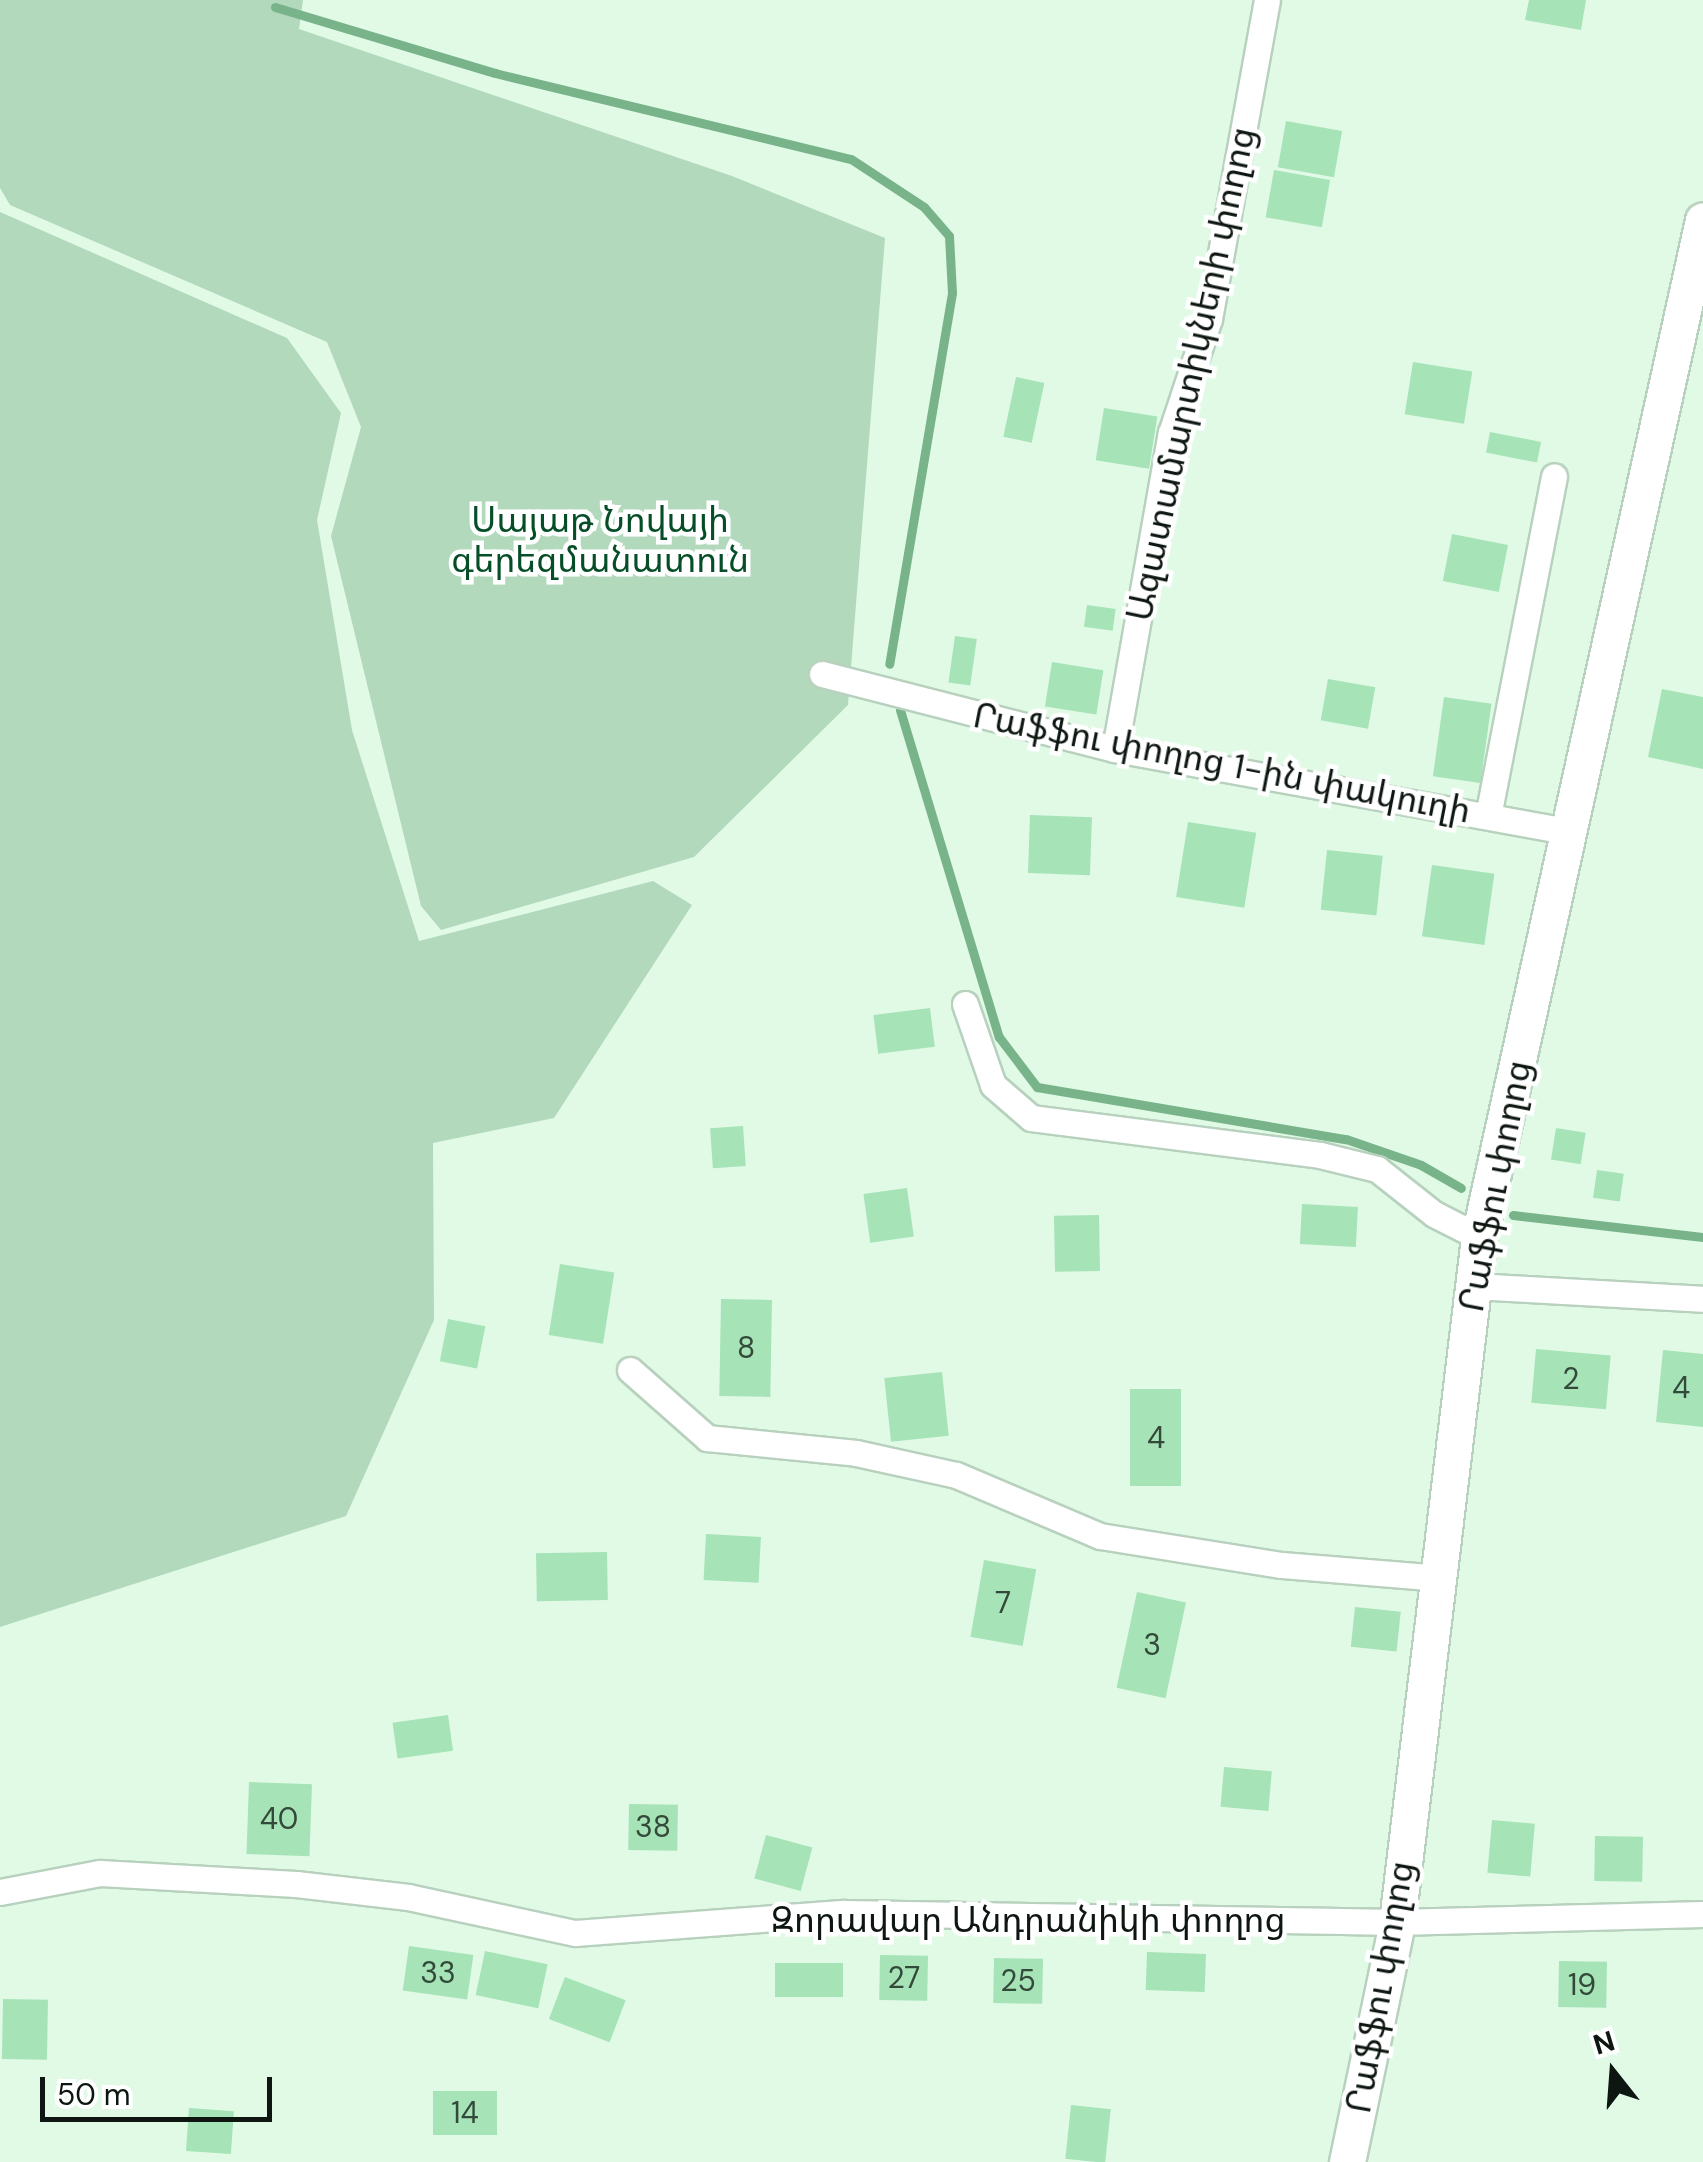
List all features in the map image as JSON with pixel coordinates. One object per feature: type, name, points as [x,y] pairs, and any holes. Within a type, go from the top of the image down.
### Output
[{"type":"main road","name":"Րաֆֆու փողոց","points":[[1347,2162],[1396,1922],[1479,1237],[1703,220]]},
{"type":"street","name":"Ազատամարտիկների փողոց","points":[[1115,749],[1171,433],[1209,319],[1266,0]]},
{"type":"street","points":[[1488,816],[1554,476]]},
{"type":"street","name":"Րաֆֆու փողոց 1-ին փակուղի","points":[[822,674],[1115,749],[1566,831]]},
{"type":"street","points":[[966,1004],[994,1085],[1032,1118],[1320,1155],[1377,1169],[1434,1214],[1479,1237]]},
{"type":"street","points":[[1472,1286],[1703,1299]]},
{"type":"street","points":[[630,1370],[707,1438],[856,1453],[956,1474],[1100,1536],[1282,1565],[1440,1578]]},
{"type":"street","name":"Զորավար Անդրանիկի փողոց","points":[[0,1892],[100,1873],[296,1884],[408,1897],[576,1933],[844,1913],[1396,1922],[1703,1914]]},
{"type":"green space","name":"Սայաթ Նովայի գերեզմանատուն","points":[[0,0],[303,0],[299,29],[732,176],[885,238],[848,705],[694,857],[441,930],[421,906],[331,536],[361,427],[327,342],[10,205],[0,188]]},
{"type":"green space","points":[[0,212],[287,338],[341,413],[317,520],[352,730],[419,941],[653,881],[692,905],[554,1118],[433,1143],[434,1320],[346,1516],[0,1627]]},
{"type":"building","points":[[1529,0],[1586,0],[1581,30],[1525,20]]},
{"type":"building","points":[[1286,121],[1342,131],[1334,177],[1278,167]]},
{"type":"building","points":[[1274,170],[1330,180],[1322,227],[1266,217]]},
{"type":"building","points":[[1413,362],[1472,371],[1464,424],[1405,414]]},
{"type":"building","points":[[1016,377],[1044,383],[1032,443],[1003,437]]},
{"type":"building","points":[[1104,408],[1157,416],[1149,469],[1096,460]]},
{"type":"building","points":[[1490,432],[1541,442],[1537,463],[1486,453]]},
{"type":"building","points":[[1452,534],[1508,545],[1499,592],[1443,581]]},
{"type":"building","points":[[1087,605],[1116,609],[1113,631],[1084,627]]},
{"type":"building","points":[[955,636],[977,639],[970,686],[948,683]]},
{"type":"building","points":[[1052,662],[1103,670],[1096,715],[1045,706]]},
{"type":"building","points":[[1328,679],[1375,687],[1368,729],[1321,720]]},
{"type":"building","points":[[1662,689],[1703,697],[1703,769],[1648,757]]},
{"type":"building","points":[[1444,697],[1492,704],[1480,783],[1433,776]]},
{"type":"building","points":[[1030,815],[1092,817],[1090,875],[1028,873]]},
{"type":"building","points":[[1188,822],[1256,833],[1244,908],[1176,897]]},
{"type":"building","points":[[1327,850],[1383,856],[1376,916],[1321,910]]},
{"type":"building","points":[[1432,865],[1494,874],[1484,945],[1422,936]]},
{"type":"building","points":[[930,1008],[935,1047],[878,1054],[873,1015]]},
{"type":"building","points":[[743,1126],[746,1166],[713,1168],[710,1128]]},
{"type":"building","points":[[1556,1128],[1586,1133],[1581,1164],[1551,1160]]},
{"type":"building","points":[[1597,1170],[1624,1174],[1620,1201],[1593,1198]]},
{"type":"building","points":[[907,1188],[914,1237],[870,1243],[863,1194]]},
{"type":"building","points":[[1302,1204],[1358,1207],[1356,1247],[1300,1244]]},
{"type":"building","points":[[1099,1215],[1100,1271],[1055,1272],[1054,1216]]},
{"type":"building","points":[[560,1264],[614,1273],[603,1344],[549,1335]]},
{"type":"building","points":[[721,1299],[772,1300],[770,1397],[719,1396]]},
{"type":"building","points":[[448,1319],[485,1326],[477,1368],[440,1361]]},
{"type":"building","points":[[1536,1349],[1611,1356],[1606,1409],[1531,1403]]},
{"type":"building","points":[[1663,1350],[1703,1354],[1703,1427],[1656,1422]]},
{"type":"building","points":[[942,1372],[949,1436],[891,1442],[884,1378]]},
{"type":"building","points":[[1130,1389],[1181,1389],[1181,1486],[1130,1486]]},
{"type":"building","points":[[706,1534],[761,1537],[759,1583],[704,1580]]},
{"type":"building","points":[[607,1552],[608,1600],[537,1601],[536,1553]]},
{"type":"building","points":[[984,1560],[1036,1569],[1023,1646],[970,1637]]},
{"type":"building","points":[[1137,1592],[1186,1602],[1166,1698],[1117,1688]]},
{"type":"building","points":[[1355,1607],[1401,1612],[1397,1652],[1351,1647]]},
{"type":"building","points":[[448,1715],[453,1751],[398,1758],[393,1723]]},
{"type":"building","points":[[1224,1767],[1272,1771],[1268,1811],[1221,1807]]},
{"type":"building","points":[[249,1782],[312,1784],[309,1856],[246,1854]]},
{"type":"building","points":[[629,1804],[678,1805],[677,1851],[628,1850]]},
{"type":"building","points":[[1492,1820],[1535,1824],[1530,1877],[1487,1873]]},
{"type":"building","points":[[766,1835],[812,1847],[801,1891],[754,1878]]},
{"type":"building","points":[[1595,1836],[1643,1837],[1642,1882],[1594,1881]]},
{"type":"building","points":[[409,1946],[473,1955],[467,2000],[403,1991]]},
{"type":"building","points":[[485,1951],[548,1964],[538,2008],[476,1995]]},
{"type":"building","points":[[1147,1952],[1206,1954],[1205,1992],[1146,1990]]},
{"type":"building","points":[[880,1955],[928,1956],[927,2001],[879,2000]]},
{"type":"building","points":[[994,1958],[1043,1959],[1042,2004],[993,2003]]},
{"type":"building","points":[[1559,1961],[1607,1962],[1606,2008],[1558,2007]]},
{"type":"building","points":[[775,1963],[843,1963],[843,1997],[775,1997]]},
{"type":"building","points":[[565,1977],[626,2000],[610,2042],[549,2019]]},
{"type":"building","points":[[3,1999],[48,2000],[47,2060],[2,2059]]},
{"type":"building","points":[[433,2091],[497,2091],[497,2135],[433,2135]]},
{"type":"building","points":[[1071,2105],[1111,2109],[1105,2162],[1065,2159]]},
{"type":"building","points":[[189,2108],[234,2111],[231,2154],[186,2151]]},
{"type":"waterway","points":[[275,7],[495,73],[851,159],[924,207],[949,236],[952,293],[889,664]]},
{"type":"waterway","points":[[900,710],[999,1037],[1037,1087],[1346,1139],[1421,1165],[1461,1188]]},
{"type":"waterway","points":[[1513,1215],[1703,1237]]}]
